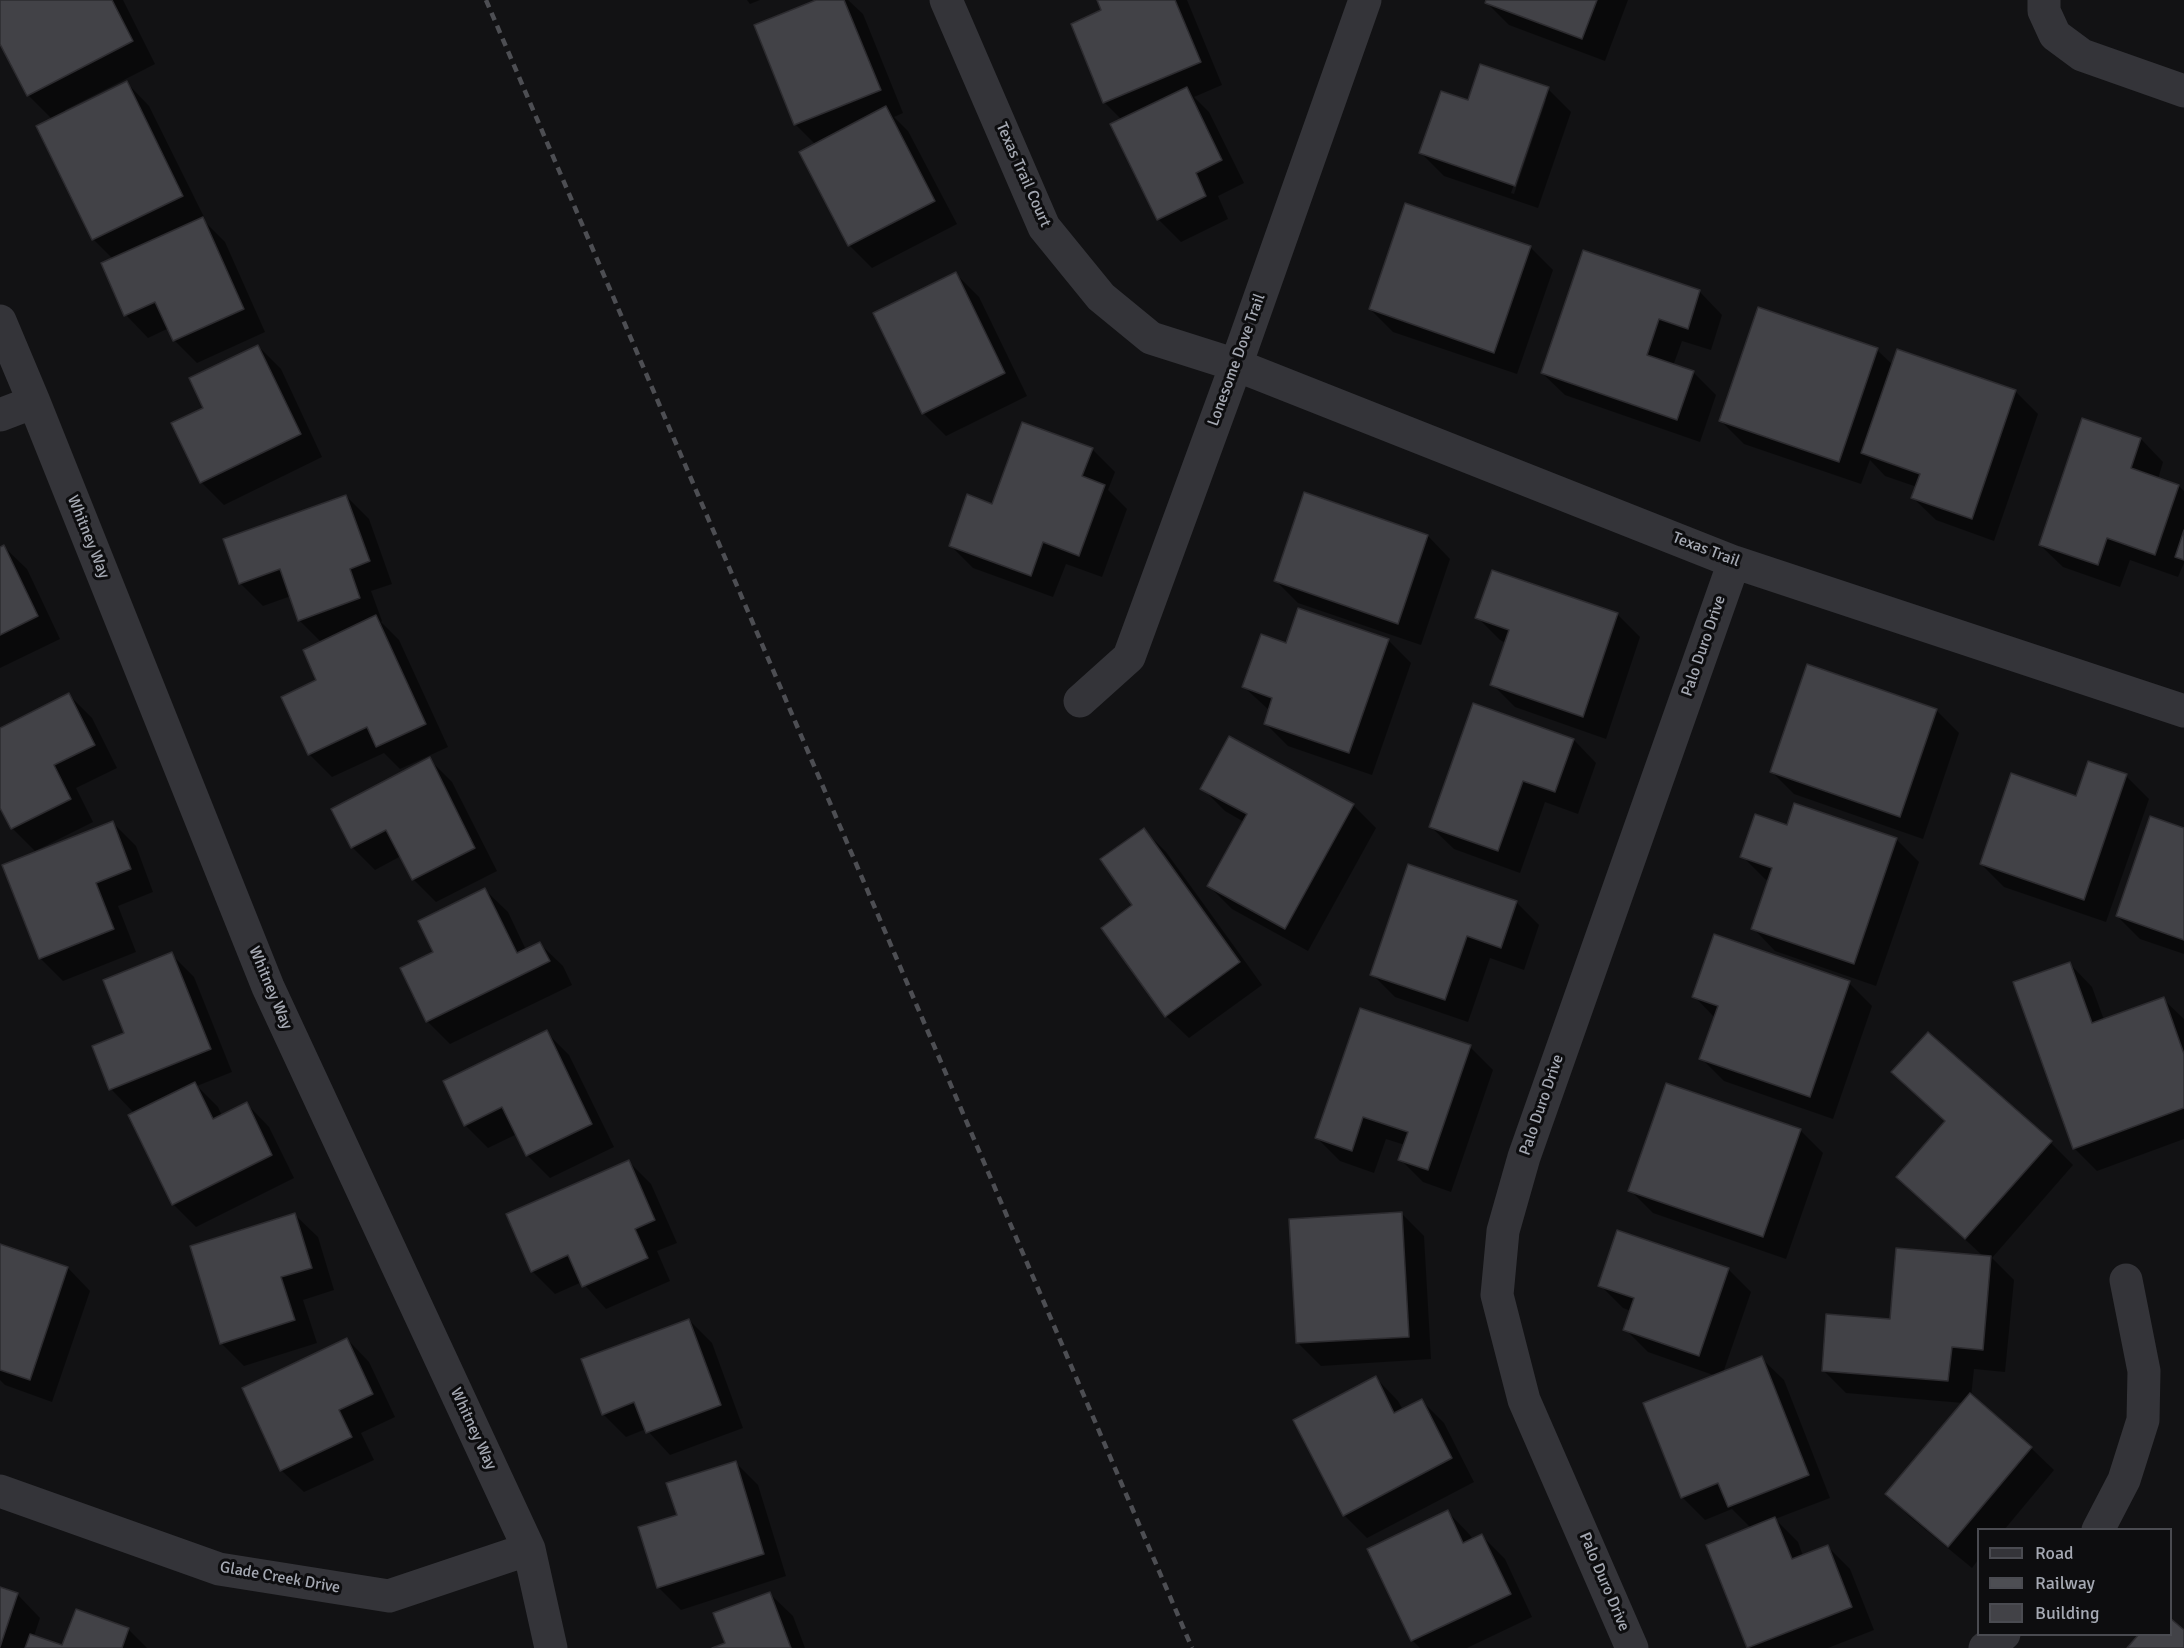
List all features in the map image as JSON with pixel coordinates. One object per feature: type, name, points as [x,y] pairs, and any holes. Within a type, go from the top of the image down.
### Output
[{"type":"street","name":"Texas Trail Court","points":[[946,0],[1044,227],[1101,297],[1151,338],[1236,365]]},
{"type":"street","name":"Lonesome Dove Trail","points":[[1080,701],[1130,657],[1365,0]]},
{"type":"street","points":[[2044,5],[2055,35],[2082,55],[2184,92]]},
{"type":"street","name":"Whitney Way","points":[[0,321],[268,987],[529,1549],[551,1648]]},
{"type":"street","name":"Texas Trail","points":[[1236,365],[1734,562],[2184,711]]},
{"type":"street","points":[[0,415],[34,402]]},
{"type":"street","name":"Palo Duro Drive","points":[[1632,1648],[1524,1400],[1497,1295],[1498,1284],[1503,1232],[1524,1157],[1734,562]]},
{"type":"street","points":[[2099,1528],[2124,1480],[2143,1420],[2144,1371],[2126,1280]]},
{"type":"street","name":"Glade Creek Drive","points":[[0,1491],[219,1569],[389,1596],[529,1549]]},
{"type":"street","points":[[1985,1648],[2003,1636]]},
{"type":"building","points":[[0,0],[112,0],[133,41],[27,96],[0,44]]},
{"type":"building","points":[[816,0],[844,0],[881,90],[794,125],[754,25]]},
{"type":"building","points":[[1097,0],[1175,0],[1201,62],[1103,103],[1071,24],[1101,10]]},
{"type":"building","points":[[1486,0],[1597,0],[1582,39],[1485,3]]},
{"type":"building","points":[[1480,64],[1549,87],[1515,186],[1419,153],[1441,91],[1468,100]]},
{"type":"building","points":[[127,81],[183,196],[92,240],[36,126]]},
{"type":"building","points":[[1187,87],[1222,160],[1196,173],[1206,196],[1157,220],[1110,124]]},
{"type":"building","points":[[886,106],[935,201],[848,246],[799,152]]},
{"type":"building","points":[[1405,203],[1531,246],[1494,353],[1369,309]]},
{"type":"building","points":[[203,217],[244,309],[173,341],[155,302],[124,316],[101,263]]},
{"type":"building","points":[[1583,250],[1700,290],[1688,329],[1659,319],[1647,355],[1694,371],[1677,420],[1541,373]]},
{"type":"building","points":[[956,272],[1005,373],[922,414],[873,313]]},
{"type":"building","points":[[1758,307],[1878,348],[1839,462],[1719,421]]},
{"type":"building","points":[[258,345],[301,434],[200,483],[171,423],[203,408],[189,378]]},
{"type":"building","points":[[1897,349],[2016,390],[1972,519],[1911,498],[1920,474],[1861,453]]},
{"type":"building","points":[[2082,418],[2141,438],[2131,468],[2179,485],[2155,555],[2107,538],[2098,565],[2039,545]]},
{"type":"building","points":[[1022,422],[1093,448],[1082,476],[1105,485],[1079,556],[1043,542],[1031,576],[949,546],[967,494],[992,504]]},
{"type":"building","points":[[1304,492],[1428,535],[1398,624],[1274,581]]},
{"type":"building","points":[[346,495],[370,561],[350,569],[360,598],[298,621],[280,569],[239,584],[223,539]]},
{"type":"building","points":[[2184,530],[2184,560],[2175,557]]},
{"type":"building","points":[[4,545],[38,616],[0,635],[0,547]]},
{"type":"building","points":[[1492,570],[1618,613],[1583,717],[1490,685],[1509,630],[1475,618]]},
{"type":"building","points":[[1298,608],[1389,639],[1349,753],[1264,724],[1272,698],[1242,687],[1261,634],[1286,643]]},
{"type":"building","points":[[376,615],[426,724],[376,747],[367,727],[308,755],[281,697],[316,680],[303,650]]},
{"type":"building","points":[[1807,664],[1937,709],[1900,817],[1770,772]]},
{"type":"building","points":[[69,693],[95,745],[54,765],[71,799],[11,829],[0,808],[0,728]]},
{"type":"building","points":[[1473,703],[1574,739],[1555,792],[1523,781],[1498,851],[1429,827]]},
{"type":"building","points":[[1229,736],[1354,804],[1285,929],[1207,886],[1247,814],[1200,789]]},
{"type":"building","points":[[430,757],[475,848],[412,880],[386,830],[351,848],[331,809]]},
{"type":"building","points":[[2088,761],[2127,774],[2084,900],[1980,864],[2011,773],[2076,796]]},
{"type":"building","points":[[1794,803],[1897,838],[1854,964],[1751,929],[1772,868],[1740,857],[1755,814],[1787,825]]},
{"type":"building","points":[[2150,816],[2184,828],[2184,940],[2116,916]]},
{"type":"building","points":[[113,821],[131,869],[96,883],[114,929],[39,959],[2,865]]},
{"type":"building","points":[[1144,828],[1240,962],[1165,1017],[1101,928],[1132,905],[1100,859]]},
{"type":"building","points":[[1408,864],[1517,901],[1501,948],[1467,936],[1445,1000],[1370,975]]},
{"type":"building","points":[[485,888],[517,953],[540,942],[550,961],[426,1022],[400,968],[433,952],[418,921]]},
{"type":"building","points":[[1714,934],[1850,981],[1810,1097],[1699,1059],[1718,1006],[1692,997]]},
{"type":"building","points":[[172,952],[211,1049],[109,1090],[92,1046],[124,1033],[103,980]]},
{"type":"building","points":[[2070,962],[2092,1023],[2164,997],[2184,1054],[2184,1108],[2073,1149],[2013,982]]},
{"type":"building","points":[[1360,1008],[1471,1045],[1428,1170],[1398,1160],[1408,1132],[1363,1117],[1352,1151],[1315,1138]]},
{"type":"building","points":[[547,1030],[592,1124],[526,1156],[502,1107],[464,1126],[443,1081]]},
{"type":"building","points":[[1928,1032],[2052,1141],[1965,1239],[1896,1177],[1945,1121],[1891,1072]]},
{"type":"building","points":[[195,1082],[213,1119],[247,1102],[272,1155],[172,1205],[128,1115]]},
{"type":"building","points":[[1666,1083],[1801,1129],[1763,1237],[1628,1191]]},
{"type":"building","points":[[629,1160],[655,1220],[635,1229],[648,1258],[582,1287],[568,1255],[531,1272],[506,1214]]},
{"type":"building","points":[[1402,1212],[1409,1337],[1296,1343],[1289,1219]]},
{"type":"building","points":[[295,1213],[312,1268],[281,1277],[295,1320],[220,1344],[190,1246]]},
{"type":"building","points":[[1617,1230],[1729,1268],[1699,1356],[1623,1330],[1634,1298],[1598,1286]]},
{"type":"building","points":[[0,1244],[68,1267],[30,1380],[0,1370]]},
{"type":"building","points":[[1896,1248],[1991,1256],[1983,1350],[1952,1347],[1948,1381],[1822,1371],[1826,1314],[1890,1319]]},
{"type":"building","points":[[689,1319],[721,1405],[646,1433],[634,1402],[602,1415],[581,1359]]},
{"type":"building","points":[[347,1338],[373,1394],[339,1410],[352,1437],[280,1471],[242,1388]]},
{"type":"building","points":[[1762,1356],[1809,1475],[1728,1507],[1718,1483],[1681,1498],[1643,1403]]},
{"type":"building","points":[[1376,1376],[1394,1413],[1422,1399],[1452,1458],[1343,1516],[1293,1420]]},
{"type":"building","points":[[1970,1393],[2032,1447],[1948,1547],[1885,1494]]},
{"type":"building","points":[[736,1461],[764,1554],[657,1588],[638,1527],[677,1515],[666,1483]]},
{"type":"building","points":[[1448,1510],[1463,1543],[1482,1534],[1511,1594],[1411,1641],[1367,1549]]},
{"type":"building","points":[[1775,1517],[1792,1559],[1828,1545],[1852,1607],[1747,1648],[1706,1545]]},
{"type":"building","points":[[0,1587],[18,1593],[0,1647]]},
{"type":"building","points":[[770,1592],[791,1648],[712,1648],[725,1643],[713,1613]]},
{"type":"building","points":[[76,1609],[129,1628],[122,1648],[25,1648],[30,1634],[62,1645]]},
{"type":"building","points":[[2172,1620],[2184,1630],[2184,1648],[2127,1648],[2137,1636],[2172,1636]]},
{"type":"railway","points":[[486,0],[1192,1648]]}]
